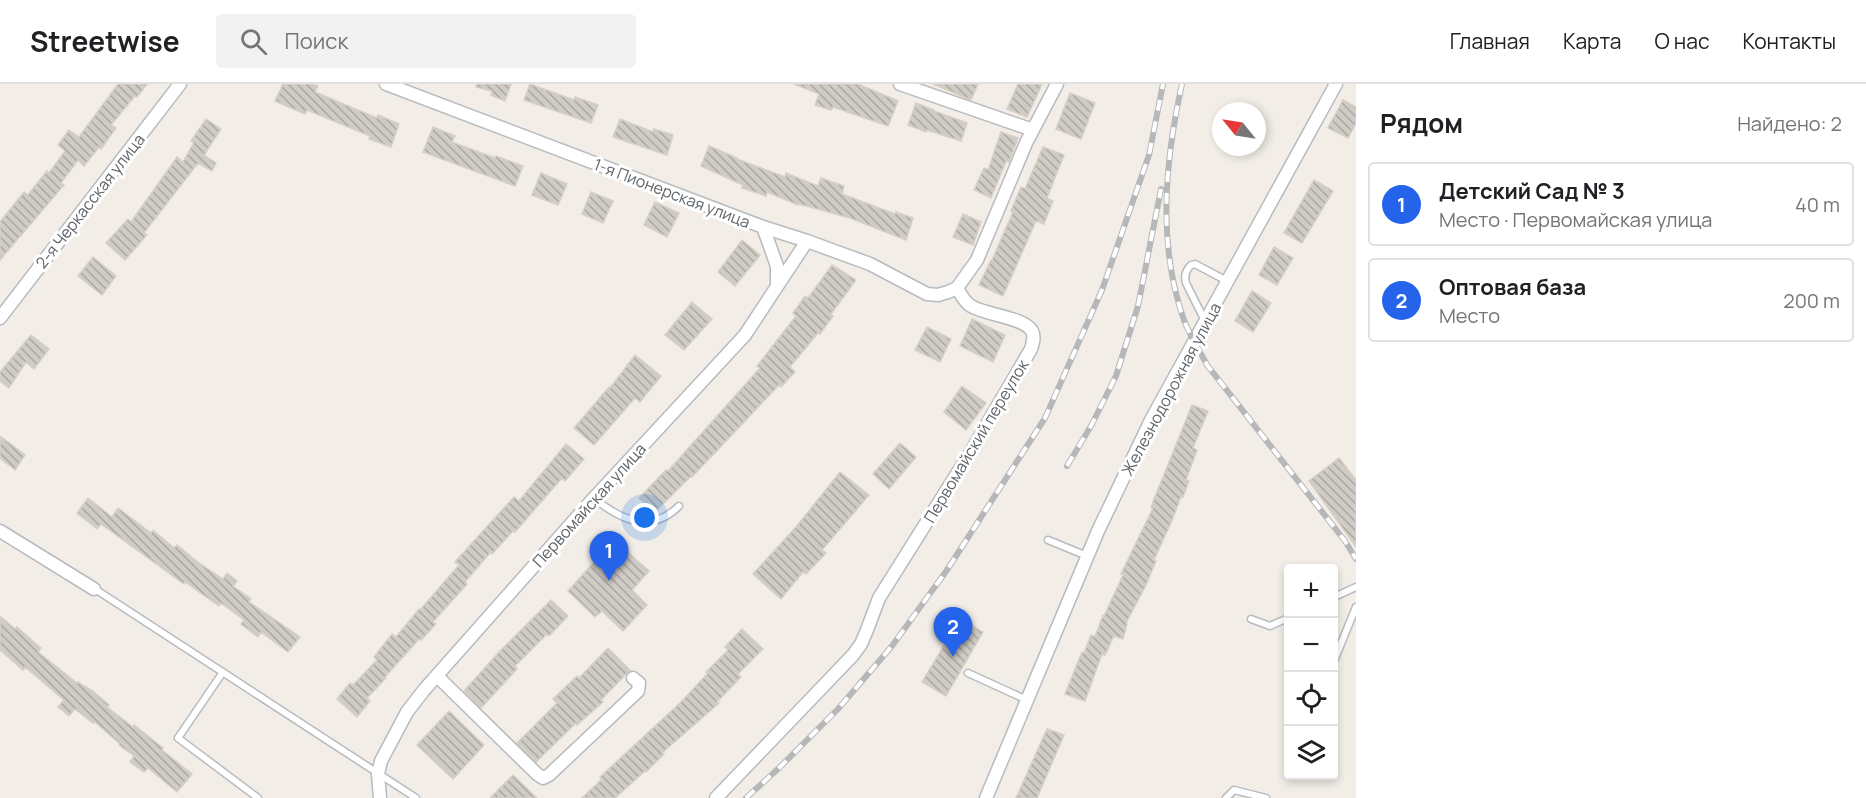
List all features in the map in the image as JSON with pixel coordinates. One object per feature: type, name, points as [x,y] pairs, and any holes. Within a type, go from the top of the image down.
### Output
[{"type":"street","name":"2-я Черкасская улица","points":[[0,318],[180,84]]},
{"type":"street","name":"1-я Пионерская улица","points":[[386,84],[763,227],[870,264],[927,294],[938,295],[957,288]]},
{"type":"street","points":[[900,84],[1033,130]]},
{"type":"street","points":[[957,288],[977,260],[1033,130],[1057,84]]},
{"type":"street","name":"Железнодорожная улица","points":[[986,798],[1088,556],[1151,420],[1336,84]]},
{"type":"street","points":[[763,227],[777,266],[777,288]]},
{"type":"street","name":"Первомайская улица","points":[[378,774],[381,761],[407,712],[594,498],[745,335],[807,241]]},
{"type":"street","name":"Первомайский переулок","points":[[716,798],[861,644],[879,598],[972,450],[1031,349],[1034,334],[1031,328],[973,307],[963,299],[957,288]]},
{"type":"street","points":[[0,531],[94,589]]},
{"type":"street","points":[[437,676],[543,778],[549,775],[634,695],[639,688],[639,683],[633,678]]},
{"type":"street","points":[[378,774],[380,798]]},
{"type":"lane","points":[[1206,322],[1186,283],[1187,269],[1195,264],[1228,282]]},
{"type":"lane","points":[[594,498],[608,510],[625,518],[642,522],[658,520],[670,515],[679,506]]},
{"type":"lane","points":[[1048,540],[1088,556]]},
{"type":"lane","points":[[1338,595],[1356,587]]},
{"type":"lane","points":[[94,589],[416,798]]},
{"type":"lane","points":[[1338,651],[1356,607]]},
{"type":"lane","points":[[1251,619],[1270,626],[1284,620]]},
{"type":"lane","points":[[223,672],[178,738],[258,798]]},
{"type":"lane","points":[[968,673],[1027,700]]},
{"type":"lane","points":[[1226,798],[1234,790],[1266,798]]},
{"type":"building","points":[[118,84],[147,84],[111,125],[116,128],[101,149],[99,147],[84,166],[78,160],[61,183],[64,185],[0,260],[0,222],[24,192],[28,195],[47,171],[49,173],[65,151],[58,145],[69,130],[79,137]]},
{"type":"building","points":[[283,84],[318,86],[315,92],[377,118],[378,115],[399,124],[391,147],[307,110],[305,114],[275,101]]},
{"type":"building","points":[[477,84],[511,84],[505,101],[491,95],[492,91],[476,87]]},
{"type":"building","points":[[530,84],[574,100],[575,97],[598,105],[591,123],[524,100]]},
{"type":"building","points":[[794,84],[858,84],[898,101],[888,126],[833,107],[831,110],[815,105],[819,94]]},
{"type":"building","points":[[933,84],[978,84],[971,100]]},
{"type":"building","points":[[1018,84],[1042,84],[1027,117],[1007,109]]},
{"type":"building","points":[[1070,93],[1095,103],[1081,139],[1056,129]]},
{"type":"building","points":[[1343,100],[1356,107],[1356,123],[1348,138],[1328,128]]},
{"type":"building","points":[[916,103],[967,123],[961,141],[908,125]]},
{"type":"building","points":[[206,119],[221,129],[204,155],[216,163],[212,171],[198,163],[144,233],[147,235],[125,260],[106,243],[128,219],[131,222],[177,157],[183,162],[194,142],[191,141]]},
{"type":"building","points":[[620,119],[653,132],[654,129],[673,135],[667,155],[613,137]]},
{"type":"building","points":[[433,127],[455,136],[452,142],[523,166],[515,186],[423,152]]},
{"type":"building","points":[[1001,132],[1018,138],[991,198],[974,190],[984,168],[988,170]]},
{"type":"building","points":[[709,146],[785,177],[786,173],[818,186],[821,178],[844,186],[842,194],[895,214],[896,212],[913,218],[906,240],[850,218],[798,205],[767,192],[766,196],[742,188],[743,185],[701,166]]},
{"type":"building","points":[[1043,147],[1064,155],[1047,198],[1053,201],[1044,224],[1036,221],[1003,296],[979,285],[1013,212],[1011,211],[1021,187],[1025,189]]},
{"type":"building","points":[[541,173],[567,184],[558,205],[532,195]]},
{"type":"building","points":[[1314,180],[1333,191],[1302,243],[1284,233]]},
{"type":"building","points":[[591,192],[613,201],[603,223],[582,214]]},
{"type":"building","points":[[655,202],[679,213],[667,237],[644,225]]},
{"type":"building","points":[[963,214],[981,222],[973,245],[953,237]]},
{"type":"building","points":[[742,240],[760,255],[735,286],[718,272]]},
{"type":"building","points":[[1274,247],[1293,258],[1277,285],[1259,275]]},
{"type":"building","points":[[93,257],[116,276],[102,295],[78,276]]},
{"type":"building","points":[[832,265],[856,280],[831,314],[833,316],[820,334],[818,333],[790,367],[795,372],[781,387],[779,385],[692,477],[655,512],[639,498],[666,470],[668,471],[760,368],[757,366],[796,316],[793,313],[805,296],[808,298]]},
{"type":"building","points":[[1252,291],[1271,303],[1253,332],[1235,321]]},
{"type":"building","points":[[692,302],[712,319],[684,350],[665,335]]},
{"type":"building","points":[[972,319],[1005,335],[993,362],[960,346]]},
{"type":"building","points":[[927,327],[951,339],[940,362],[915,350]]},
{"type":"building","points":[[31,335],[49,349],[34,369],[26,362],[9,388],[0,381],[0,372]]},
{"type":"building","points":[[635,355],[661,376],[640,402],[635,398],[594,445],[574,428],[610,388]]},
{"type":"building","points":[[962,386],[986,403],[966,430],[944,412]]},
{"type":"building","points":[[1192,405],[1208,411],[1193,448],[1197,450],[1186,480],[1189,481],[1154,560],[1156,561],[1146,585],[1126,623],[1123,639],[1114,636],[1105,655],[1102,654],[1085,701],[1065,694],[1082,652],[1084,653],[1091,635],[1095,637],[1123,575],[1121,574],[1153,508],[1151,507]]},
{"type":"building","points":[[0,436],[25,455],[15,470],[0,458]]},
{"type":"building","points":[[900,443],[916,457],[889,489],[873,474]]},
{"type":"building","points":[[566,444],[584,459],[565,481],[562,478],[515,532],[513,531],[492,554],[491,552],[465,582],[467,584],[433,622],[436,624],[421,640],[419,639],[367,698],[370,701],[357,717],[337,699],[350,683],[353,685],[377,660],[374,657],[392,634],[396,637],[420,610],[459,565],[455,562],[472,543],[514,497],[519,501]]},
{"type":"building","points":[[1339,458],[1356,480],[1356,547],[1309,481]]},
{"type":"building","points":[[840,472],[869,495],[822,550],[826,553],[806,574],[803,572],[781,599],[753,574],[796,527]]},
{"type":"building","points":[[88,498],[112,517],[118,508],[151,533],[153,530],[174,548],[177,545],[223,579],[227,573],[237,581],[233,586],[251,599],[249,602],[300,637],[288,652],[261,632],[258,637],[241,624],[244,620],[221,603],[219,606],[185,582],[184,584],[101,524],[97,529],[77,513]]},
{"type":"building","points":[[622,547],[649,571],[632,590],[647,605],[623,631],[602,611],[595,617],[568,591],[594,562],[602,570]]},
{"type":"building","points":[[551,600],[568,616],[515,666],[517,669],[481,708],[464,691]]},
{"type":"building","points":[[0,616],[41,648],[38,652],[77,683],[94,692],[109,705],[107,707],[133,727],[134,725],[192,774],[177,792],[148,768],[144,772],[130,762],[134,756],[95,722],[93,723],[75,709],[69,716],[58,707],[64,700],[25,667],[23,670],[0,650]]},
{"type":"building","points":[[960,619],[983,632],[946,696],[922,682]]},
{"type":"building","points":[[742,629],[763,649],[738,674],[741,677],[717,702],[719,703],[615,798],[582,798],[602,779],[600,777],[680,703],[728,650],[725,647]]},
{"type":"building","points":[[608,648],[630,670],[601,700],[603,702],[577,725],[576,723],[536,762],[517,743],[557,703],[553,699],[577,676],[579,678]]},
{"type":"building","points":[[449,711],[484,745],[453,779],[417,745]]},
{"type":"building","points":[[1047,729],[1064,735],[1037,798],[1016,798]]},
{"type":"building","points":[[513,775],[537,798],[490,798]]},
{"type":"railway","points":[[746,798],[838,709],[892,646],[947,570],[1045,418],[1102,290],[1149,155],[1163,84]]},
{"type":"railway","points":[[1182,84],[1171,143],[1166,202],[1170,262],[1175,291],[1184,320],[1207,365],[1345,541],[1356,559]]},
{"type":"railway","points":[[1067,466],[1091,426],[1116,376],[1138,306],[1161,189]]},
{"type":"place","name":"Детский Сад № 3","points":[[609,581]]},
{"type":"place","name":"Оптовая база","points":[[953,657]]}]
